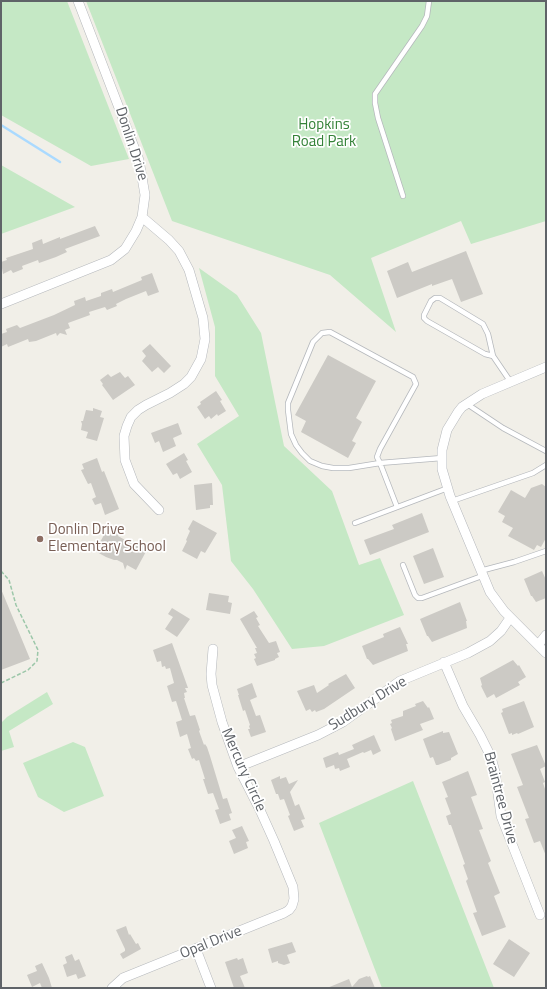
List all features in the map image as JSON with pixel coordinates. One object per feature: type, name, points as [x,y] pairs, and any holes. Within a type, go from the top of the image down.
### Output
[{"type":"street","name":"Donlin Drive","points":[[1,304],[112,260],[125,249],[136,232],[142,217],[145,195],[139,160],[78,1]]},
{"type":"street","points":[[142,217],[169,240],[178,251],[189,270],[203,318],[205,339],[201,359],[191,377],[184,384],[170,393],[138,410],[131,417],[124,436],[125,460],[134,484],[159,510]]},
{"type":"street","points":[[546,367],[482,394],[467,404],[458,412],[447,430],[442,450],[442,469],[452,501],[490,592],[510,618],[546,653]]},
{"type":"street","name":"Sudbury Drive","points":[[238,767],[343,722],[400,681],[468,653],[490,641],[501,631],[510,618]]},
{"type":"street","points":[[538,645],[546,635]]},
{"type":"street","name":"Mercury Circle","points":[[213,649],[211,674],[214,698],[238,767],[266,822],[293,887]]},
{"type":"street","name":"Braintree Drive","points":[[444,662],[463,706],[491,757],[495,772],[501,816],[540,915]]},
{"type":"street","name":"Opal Drive","points":[[112,988],[123,978],[284,913],[289,910],[293,903],[293,887]]},
{"type":"street","points":[[196,949],[211,988]]},
{"type":"lane","points":[[403,196],[378,118],[375,94],[422,26],[427,16],[429,1]]},
{"type":"lane","points":[[493,356],[485,354],[426,321],[424,315],[431,301],[435,298],[440,298],[483,324],[488,334],[493,356],[510,381]]},
{"type":"lane","points":[[397,507],[380,463],[377,457],[380,448],[416,384],[413,377],[330,332],[322,333],[313,342],[288,403],[291,434],[296,446],[310,461],[322,466],[333,468],[349,468],[380,463],[442,458]]},
{"type":"lane","points":[[467,404],[503,428],[546,451]]},
{"type":"lane","points":[[452,501],[533,473],[546,465]]},
{"type":"lane","points":[[355,523],[448,488]]},
{"type":"lane","points":[[403,565],[415,595],[418,598],[422,598],[481,573],[546,552]]},
{"type":"path","points":[[1,571],[9,580],[16,605],[38,650],[37,661],[28,670],[1,683]]},
{"type":"green space","points":[[1,1],[67,1],[129,159],[91,166],[1,115]]},
{"type":"green space","name":"Hopkins Road Park","points":[[86,1],[546,1],[546,221],[471,244],[461,221],[371,258],[396,332],[330,275],[172,221]]},
{"type":"green space","points":[[1,165],[75,207],[1,234]]},
{"type":"green space","points":[[199,268],[237,295],[261,333],[284,446],[332,491],[359,565],[380,558],[404,615],[324,646],[292,649],[253,589],[231,561],[222,485],[197,444],[239,416],[215,376],[215,327]]},
{"type":"green space","points":[[47,692],[53,704],[9,731],[14,747],[1,751],[1,723],[7,717]]},
{"type":"green space","points":[[73,742],[85,747],[104,796],[64,812],[38,797],[23,763]]},
{"type":"green space","points":[[413,781],[494,988],[382,988],[319,823]]},
{"type":"building","points":[[95,226],[100,236],[65,249],[67,252],[56,257],[39,263],[38,260],[22,266],[23,269],[13,273],[11,270],[3,274],[1,262],[7,260],[6,258],[33,249],[32,243],[42,239],[43,244]]},
{"type":"building","points":[[466,251],[483,294],[461,302],[452,279],[432,286],[432,284],[397,298],[387,271],[408,262],[412,272]]},
{"type":"building","points":[[152,273],[159,292],[148,296],[146,291],[126,299],[116,304],[117,306],[107,310],[105,307],[89,312],[90,315],[68,323],[70,328],[65,330],[67,335],[60,333],[57,336],[56,333],[36,341],[29,342],[28,339],[8,347],[7,344],[1,347],[1,334],[7,332],[6,329],[17,325],[20,328],[54,315],[75,305],[74,301],[85,297],[86,301],[101,296],[101,293],[112,289],[113,292],[142,280],[141,277]]},
{"type":"building","points":[[150,344],[171,366],[164,373],[158,367],[152,372],[142,361],[146,356],[142,351]]},
{"type":"building","points":[[328,355],[376,381],[356,418],[362,422],[352,441],[356,443],[348,458],[301,432],[306,421],[295,415]]},
{"type":"building","points":[[120,372],[125,378],[128,376],[135,385],[113,400],[100,380],[108,374],[111,377]]},
{"type":"building","points":[[216,391],[222,400],[220,401],[226,411],[218,416],[217,414],[211,419],[209,416],[205,419],[197,407],[201,404],[200,402]]},
{"type":"building","points":[[93,408],[102,411],[100,417],[104,418],[97,441],[86,438],[88,432],[81,430],[81,421],[83,421],[86,410],[93,411]]},
{"type":"building","points":[[178,423],[182,434],[173,438],[176,446],[163,452],[159,441],[155,443],[151,433]]},
{"type":"building","points":[[184,453],[188,460],[186,461],[192,472],[180,479],[177,473],[173,475],[166,464]]},
{"type":"building","points":[[97,458],[102,472],[104,471],[119,509],[105,515],[101,503],[95,505],[92,499],[96,497],[91,483],[88,484],[81,470],[84,469],[82,464]]},
{"type":"building","points":[[212,483],[213,505],[210,505],[210,508],[196,510],[194,485]]},
{"type":"building","points":[[542,484],[546,487],[546,538],[541,547],[537,545],[534,550],[508,536],[513,528],[502,522],[505,516],[498,512],[511,490],[525,498],[531,488]]},
{"type":"building","points":[[422,513],[429,532],[370,555],[364,540],[394,529],[392,525]]},
{"type":"building","points":[[193,520],[217,533],[205,553],[201,551],[197,559],[182,551],[190,531],[188,529]]},
{"type":"building","points":[[108,528],[119,534],[118,536],[136,546],[139,541],[149,546],[136,570],[127,565],[125,570],[123,563],[95,551]]},
{"type":"building","points":[[433,548],[444,577],[424,584],[413,556]]},
{"type":"building","points":[[542,571],[546,580],[546,598],[536,602],[531,596],[524,579]]},
{"type":"building","points":[[1,589],[30,659],[1,670]]},
{"type":"building","points":[[209,593],[229,596],[228,602],[232,603],[230,614],[206,610]]},
{"type":"building","points":[[460,602],[467,621],[467,628],[432,642],[427,636],[420,619]]},
{"type":"building","points":[[172,608],[190,619],[177,637],[165,629],[173,617],[168,614]]},
{"type":"building","points":[[254,611],[258,617],[256,618],[260,625],[258,626],[269,643],[276,641],[280,652],[277,653],[279,657],[275,660],[257,666],[254,659],[256,658],[254,654],[257,653],[255,648],[257,648],[240,619]]},
{"type":"building","points":[[400,627],[408,644],[406,644],[408,651],[373,665],[367,659],[362,646],[384,637],[383,634]]},
{"type":"building","points":[[172,643],[188,688],[185,688],[187,692],[184,693],[184,698],[190,716],[195,715],[204,745],[205,744],[207,747],[210,756],[223,799],[227,798],[232,813],[229,814],[231,820],[220,824],[215,810],[219,809],[213,793],[208,794],[199,760],[196,761],[194,758],[192,759],[188,749],[191,748],[187,734],[180,737],[176,722],[182,720],[176,701],[172,702],[167,686],[174,683],[170,668],[166,669],[165,666],[162,667],[161,661],[157,662],[153,650]]},
{"type":"building","points":[[513,660],[518,666],[519,665],[526,677],[518,682],[520,685],[496,698],[494,694],[487,698],[481,686],[480,678]]},
{"type":"building","points":[[346,674],[355,688],[324,709],[316,712],[315,710],[312,712],[310,709],[306,711],[297,691],[314,685],[317,693],[329,685],[328,684]]},
{"type":"building","points":[[252,683],[257,697],[250,700],[256,716],[260,715],[266,732],[251,737],[248,729],[250,729],[250,725],[245,710],[243,711],[237,689]]},
{"type":"building","points":[[423,701],[428,708],[429,707],[434,719],[420,724],[423,730],[395,741],[390,724],[392,723],[391,720],[403,716],[403,711],[416,706],[415,704]]},
{"type":"building","points":[[524,701],[534,727],[518,734],[509,734],[501,713],[503,712],[502,709]]},
{"type":"building","points":[[443,731],[443,733],[449,732],[458,754],[451,758],[451,760],[436,765],[433,757],[430,758],[423,739]]},
{"type":"building","points":[[374,735],[381,751],[373,755],[371,750],[347,759],[350,767],[340,771],[339,768],[335,769],[334,765],[326,768],[323,758],[338,752],[339,755],[354,749],[352,745]]},
{"type":"building","points":[[537,745],[546,766],[540,769],[545,782],[543,783],[546,792],[546,856],[540,841],[534,843],[525,819],[529,818],[517,787],[523,785],[511,754]]},
{"type":"building","points":[[468,771],[477,795],[471,797],[483,829],[479,830],[491,861],[488,863],[500,893],[494,896],[506,927],[482,936],[473,913],[477,912],[466,881],[468,879],[463,865],[465,864],[451,825],[449,825],[446,816],[451,814],[445,798],[448,797],[442,782]]},
{"type":"building","points":[[280,776],[280,779],[286,777],[289,784],[298,780],[290,792],[295,806],[299,804],[305,819],[301,820],[304,827],[294,831],[288,816],[290,815],[284,799],[280,800],[271,780]]},
{"type":"building","points":[[242,826],[249,841],[246,842],[248,848],[234,854],[229,841],[236,838],[232,830]]},
{"type":"building","points":[[126,926],[129,935],[130,934],[136,944],[138,943],[141,949],[123,959],[120,954],[125,951],[125,949],[116,930]]},
{"type":"building","points":[[509,939],[530,953],[514,977],[493,964]]},
{"type":"building","points":[[292,942],[296,952],[287,955],[290,963],[284,965],[278,963],[278,961],[272,963],[268,949]]},
{"type":"building","points":[[72,954],[75,961],[79,959],[86,976],[78,979],[76,974],[67,977],[63,965],[67,963],[65,957]]},
{"type":"building","points":[[237,958],[238,960],[243,958],[248,973],[240,976],[245,988],[234,988],[225,962]]},
{"type":"building","points":[[42,963],[52,988],[42,988],[40,983],[32,987],[27,975],[37,971],[35,966]]},
{"type":"building","points":[[370,976],[375,988],[327,988],[349,979],[352,987],[359,979]]},
{"type":"waterway","points":[[1,125],[60,162]]},
{"type":"place","name":"Donlin Drive Elementary School","points":[[40,539]]}]
